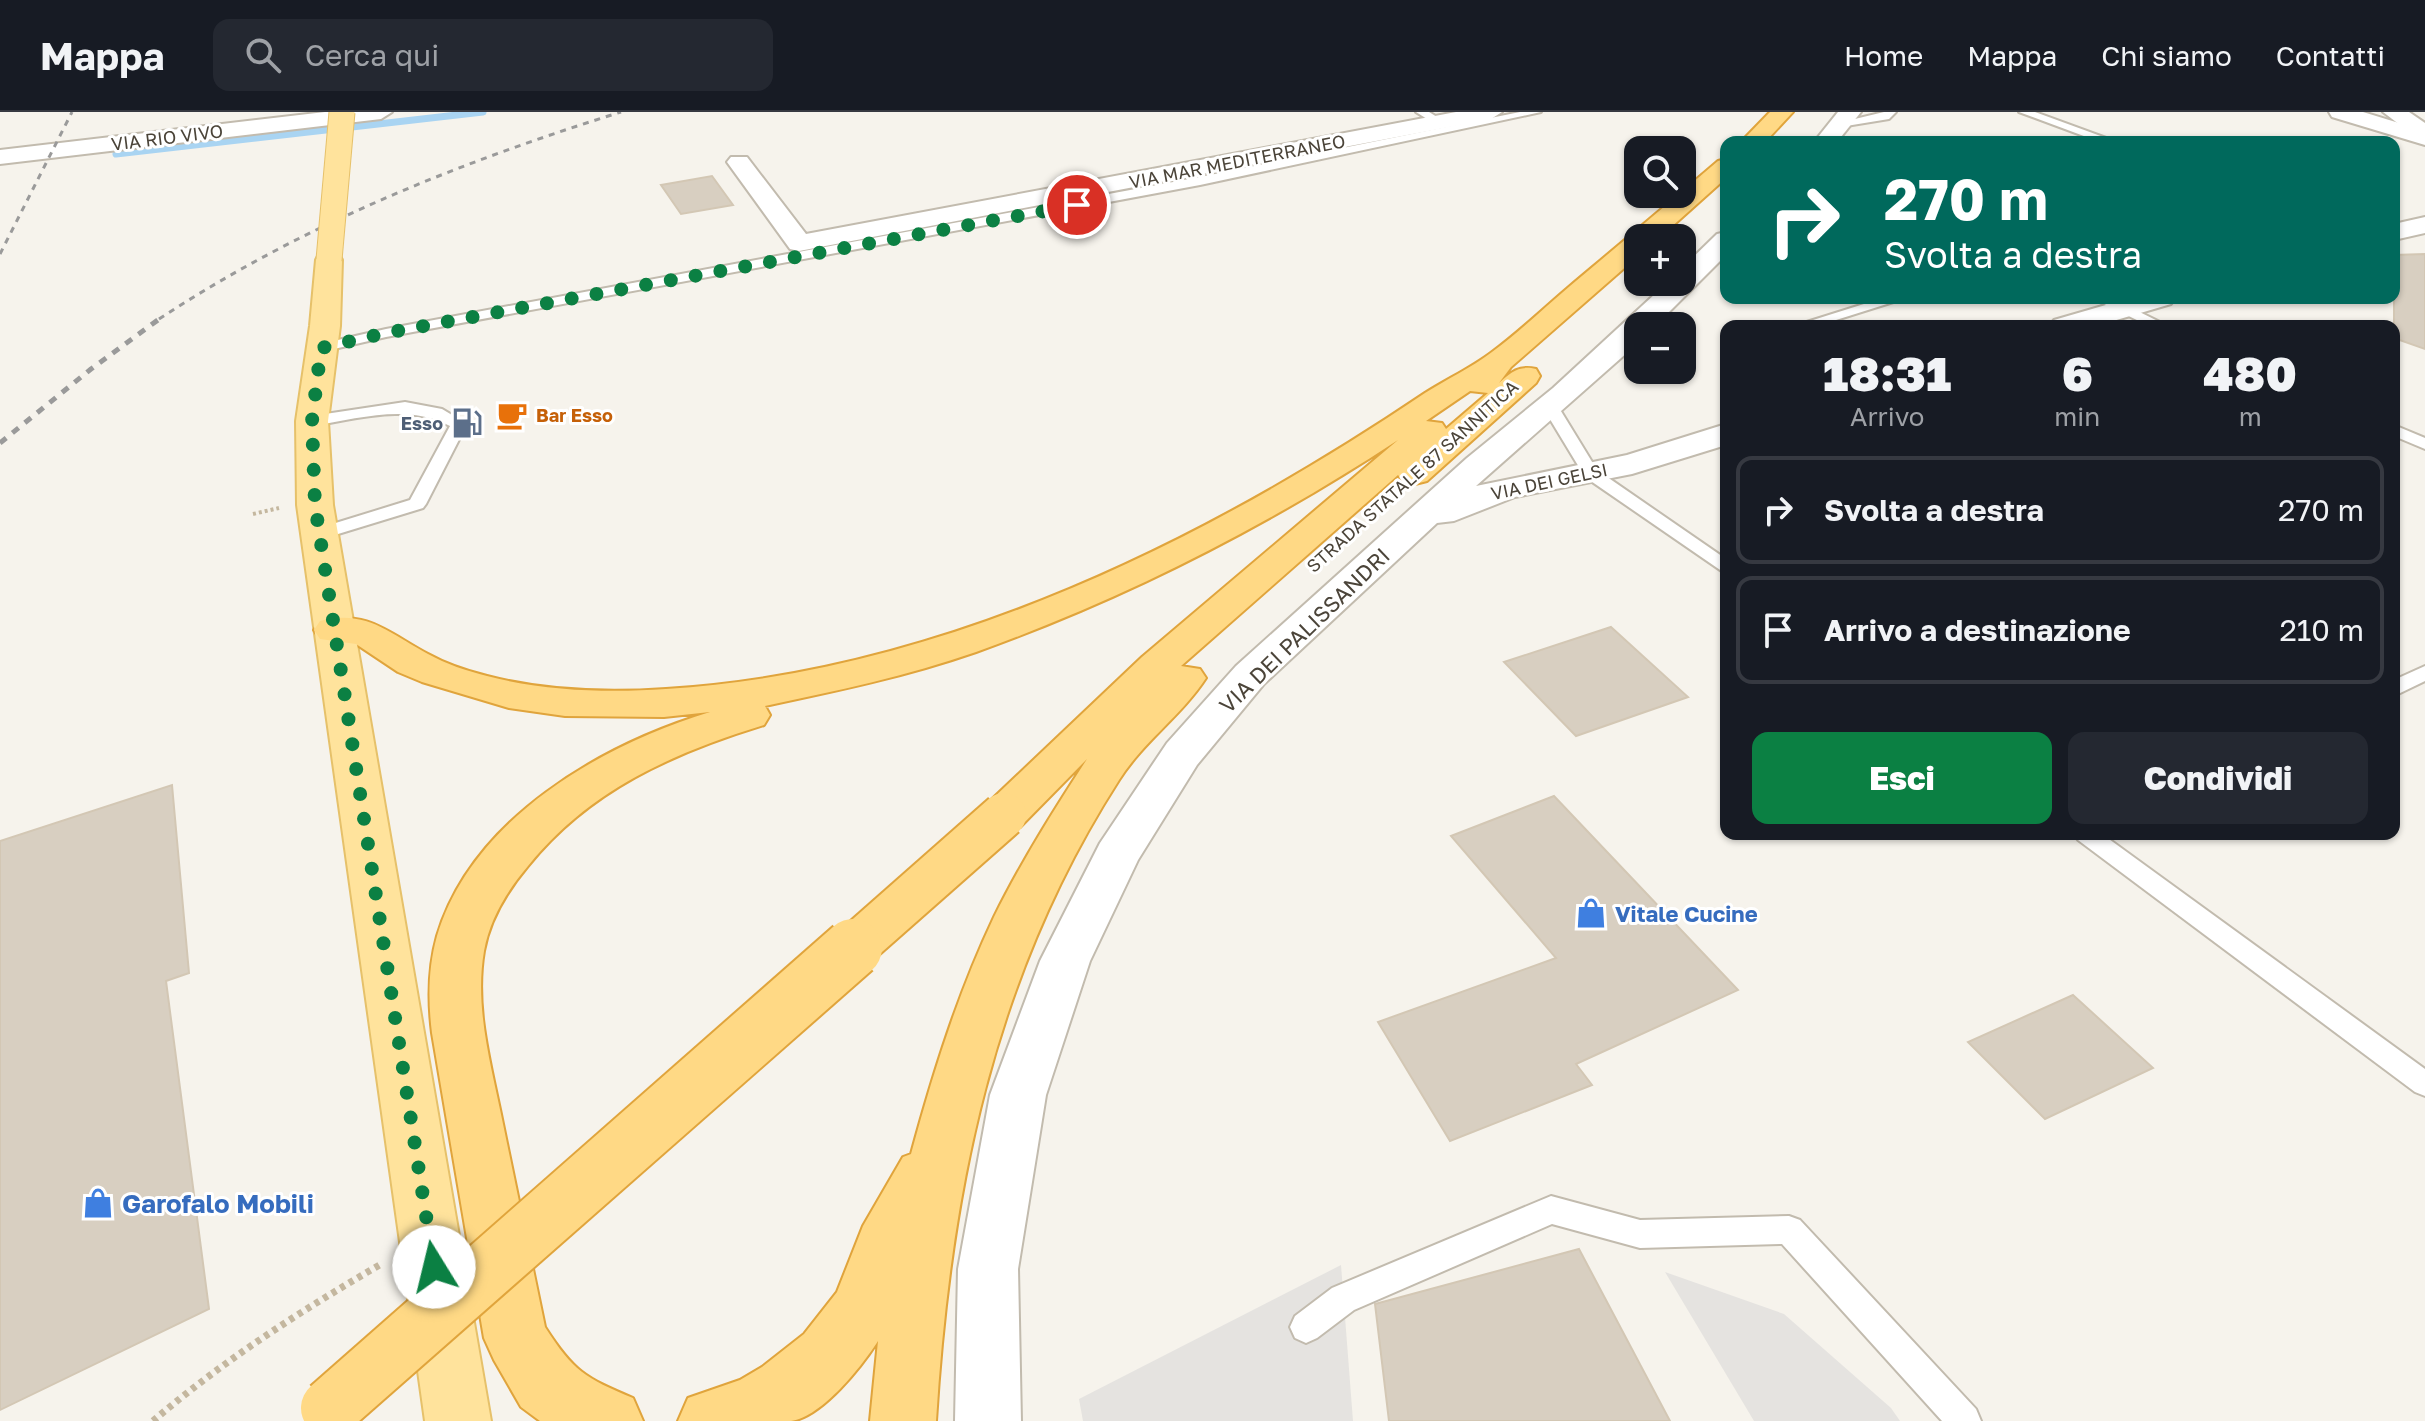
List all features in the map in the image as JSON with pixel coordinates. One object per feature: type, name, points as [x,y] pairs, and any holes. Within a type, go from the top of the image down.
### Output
[{"type":"highway","points":[[1759,136],[1784,116]]},
{"type":"highway","points":[[1783,136],[1784,116]]},
{"type":"highway","points":[[1659,224],[1720,171]]},
{"type":"highway","points":[[1695,224],[1720,201]]},
{"type":"highway","name":"STRADA STATALE 87 SANNITICA","points":[[1500,361],[1624,254]]},
{"type":"highway","name":"STRADA STATALE 87 SANNITICA","points":[[1185,678],[1624,287]]},
{"type":"highway","points":[[334,630],[367,634],[388,650],[451,678],[520,696],[561,702],[670,703],[754,694],[864,671],[1043,611],[1162,559],[1323,472],[1407,420],[1470,375],[1500,361]]},
{"type":"highway","points":[[323,1414],[1004,815],[1156,666],[1487,380],[1500,361]]},
{"type":"highway","points":[[1004,815],[1185,678]]},
{"type":"highway","points":[[903,1421],[923,1244],[939,1146],[972,1035],[1043,869],[1105,765],[1185,678]]},
{"type":"highway","points":[[610,1421],[580,1410],[544,1384],[516,1338],[458,1033],[454,994],[462,936],[471,912],[516,847],[537,824],[592,780],[628,758],[673,738],[776,708],[811,683]]},
{"type":"highway","points":[[711,1421],[739,1415],[772,1398],[819,1366],[850,1328],[871,1290],[885,1244],[939,1146]]},
{"type":"main road","points":[[342,112],[312,421],[314,499],[458,1421]]},
{"type":"street","name":"VIA RIO VIVO","points":[[0,157],[381,112]]},
{"type":"street","name":"VIA MAR MEDITERRANEO","points":[[739,162],[799,243],[1430,117],[1491,112]]},
{"type":"street","points":[[2341,112],[2425,136]]},
{"type":"street","points":[[2367,119],[2395,113],[2425,136]]},
{"type":"street","points":[[1830,136],[1845,118]]},
{"type":"street","points":[[2400,231],[2425,225]]},
{"type":"street","name":"VIA DEI PALISSANDRI","points":[[1652,312],[1720,246]]},
{"type":"street","points":[[2076,320],[2109,304]]},
{"type":"street","name":"VIA DEI PALISSANDRI","points":[[988,1421],[988,1269],[1018,1095],[1065,961],[1117,855],[1182,754],[1250,675],[1479,465],[1624,339]]},
{"type":"street","name":"VIA DEI GELSI","points":[[1383,553],[1442,512],[1467,500],[1515,484],[1632,464],[1720,436]]},
{"type":"lane","points":[[321,348],[386,333],[1169,187],[1536,112]]},
{"type":"lane","points":[[1845,118],[1885,117],[1891,112]]},
{"type":"lane","points":[[2024,112],[2094,136]]},
{"type":"lane","points":[[1818,320],[1863,304]]},
{"type":"lane","points":[[2113,304],[2148,320]]},
{"type":"lane","points":[[1550,406],[1591,473],[1720,564]]},
{"type":"lane","points":[[312,421],[405,407],[436,412],[459,424],[417,504],[319,534]]},
{"type":"lane","points":[[2400,433],[2425,444]]},
{"type":"lane","points":[[2400,686],[2425,673]]},
{"type":"lane","points":[[2102,840],[2425,1084]]},
{"type":"lane","points":[[1306,1327],[1343,1299],[1551,1210],[1640,1234],[1789,1230],[1964,1421]]},
{"type":"path","points":[[153,1421],[184,1392],[275,1326],[429,1237]]},
{"type":"shaded area","points":[[1341,1265],[1353,1421],[1083,1421],[1079,1399]]},
{"type":"shaded area","points":[[1665,1272],[1784,1314],[1891,1408],[1900,1421],[1754,1421]]},
{"type":"building","points":[[712,176],[733,205],[681,214],[661,185]]},
{"type":"building","points":[[2425,254],[2425,349],[2400,340],[2400,320],[2394,320],[2394,304],[2400,304],[2400,255]]},
{"type":"building","points":[[1611,627],[1688,697],[1576,736],[1504,662]]},
{"type":"building","points":[[172,785],[189,973],[166,981],[209,1309],[0,1410],[0,841]]},
{"type":"building","points":[[1554,796],[1738,990],[1576,1064],[1592,1085],[1450,1141],[1378,1022],[1556,958],[1451,836]]},
{"type":"building","points":[[2073,995],[2153,1068],[2045,1119],[1968,1042]]},
{"type":"building","points":[[1579,1249],[1670,1421],[1389,1421],[1375,1304]]},
{"type":"waterway","points":[[116,154],[483,112]]},
{"type":"railway","points":[[0,254],[72,112]]},
{"type":"railway","points":[[161,318],[269,254],[382,199],[500,153],[621,112]]},
{"type":"railway","points":[[0,443],[91,369],[161,318]]},
{"type":"place","name":"Bar Esso","points":[[512,415]]},
{"type":"place","name":"Esso","points":[[467,423]]},
{"type":"place","name":"Vitale Cucine","points":[[1591,913]]},
{"type":"place","name":"Garofalo Mobili","points":[[98,1203]]},
{"type":"route","points":[[434,1267],[315,505],[312,421],[321,348],[386,333],[1077,205]]}]
